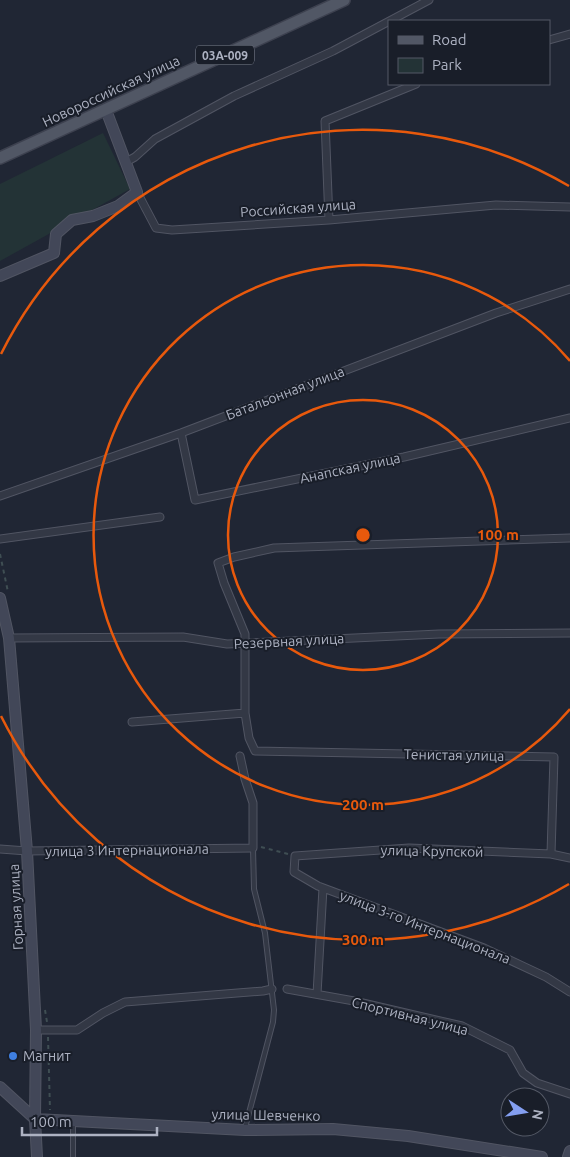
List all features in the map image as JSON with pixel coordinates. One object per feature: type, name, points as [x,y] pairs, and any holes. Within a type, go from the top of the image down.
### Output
[{"type":"main road","name":"Новороссийская улица","points":[[0,158],[344,0]]},
{"type":"main road","name":"Российская улица","points":[[106,110],[137,192]]},
{"type":"main road","points":[[0,276],[54,253],[56,234],[72,220],[93,216],[118,206],[137,192]]},
{"type":"main road","name":"Горная улица","points":[[0,598],[2,624],[9,638],[26,851],[36,1030],[35,1119],[37,1157]]},
{"type":"main road","points":[[0,1087],[35,1119]]},
{"type":"main road","name":"улица Шевченко","points":[[35,1119],[245,1130],[333,1129],[408,1136],[542,1157]]},
{"type":"main road","points":[[568,1157],[570,1151]]},
{"type":"street","points":[[391,20],[429,0]]},
{"type":"street","points":[[126,162],[135,157],[154,139],[234,96],[333,51],[388,22]]},
{"type":"street","points":[[550,40],[570,34]]},
{"type":"street","points":[[329,220],[325,121],[414,85]]},
{"type":"street","name":"Российская улица","points":[[137,192],[156,228],[172,230],[329,220],[496,205],[570,207]]},
{"type":"street","name":"Батальонная улица","points":[[0,496],[182,434],[468,324],[570,289]]},
{"type":"street","name":"Анапская улица","points":[[182,434],[195,500],[404,457],[570,418]]},
{"type":"street","points":[[0,539],[160,517]]},
{"type":"street","points":[[132,722],[245,713],[245,634],[224,583],[218,563],[234,557],[274,548],[570,538]]},
{"type":"street","name":"Резервная улица","points":[[9,638],[183,637],[227,644],[439,634],[570,633]]},
{"type":"street","name":"Тенистая улица","points":[[245,713],[249,738],[255,751],[554,757],[551,854]]},
{"type":"street","points":[[240,756],[245,780],[253,803],[253,847]]},
{"type":"street","name":"улица 3 Интернационала","points":[[0,848],[26,851],[253,847]]},
{"type":"street","name":"улица Крупской","points":[[295,856],[409,848],[551,854],[570,858]]},
{"type":"street","name":"улица 3-го Интернационала","points":[[295,856],[294,872],[323,888],[484,948],[546,977],[570,992]]},
{"type":"street","points":[[316,994],[323,888]]},
{"type":"street","points":[[36,1030],[77,1030],[102,1013],[125,1002],[272,989]]},
{"type":"street","name":"Спортивная улица","points":[[288,989],[354,1001],[462,1026],[510,1050],[522,1073],[537,1083],[570,1094]]},
{"type":"lane","points":[[245,1130],[273,1022],[274,1010],[264,933],[254,889],[253,847]]},
{"type":"lane","points":[[73,1120],[73,1157]]},
{"type":"path","points":[[253,847],[295,856]]},
{"type":"green space","points":[[103,133],[130,189],[0,261],[0,184]]},
{"type":"place","name":"Магнит","points":[[13,1056]]}]
